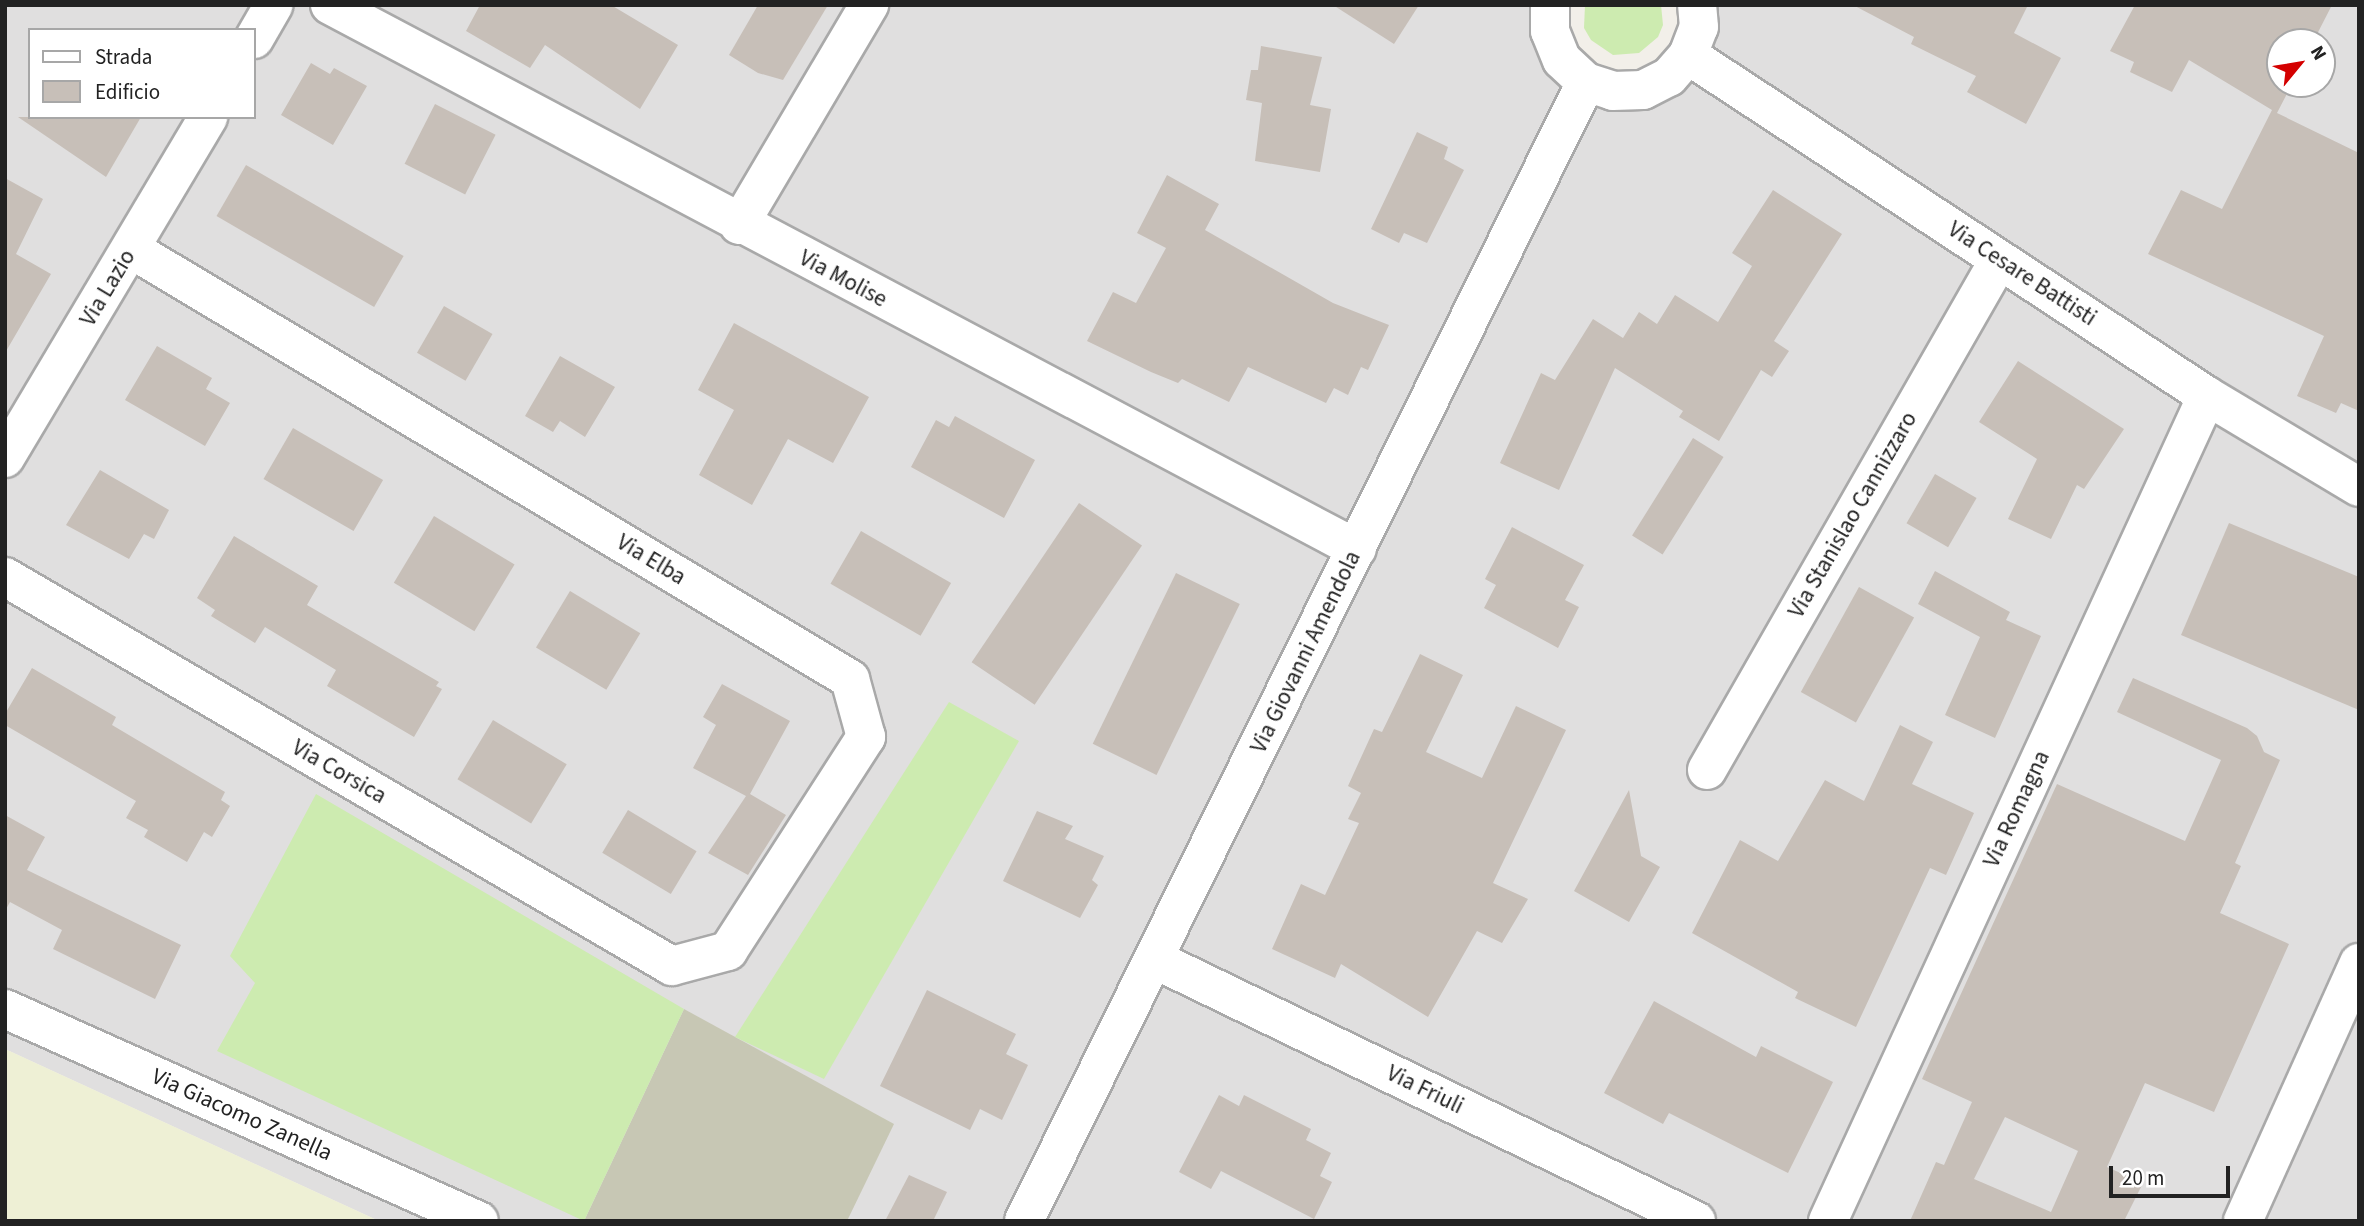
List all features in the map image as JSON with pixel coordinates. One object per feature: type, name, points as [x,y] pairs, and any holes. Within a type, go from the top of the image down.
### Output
[{"type":"street","points":[[256,36],[274,5]]},
{"type":"street","name":"Via Molise","points":[[330,5],[739,225],[1357,549]]},
{"type":"street","points":[[739,225],[869,5]]},
{"type":"street","points":[[1550,5],[1550,31],[1562,60],[1586,82],[1614,91],[1643,90],[1669,77],[1688,55],[1699,27],[1697,5]]},
{"type":"street","name":"Via Cesare Battisti","points":[[1688,55],[2207,397],[2359,487]]},
{"type":"street","name":"Via Giovanni Amendola","points":[[1024,1221],[1586,82]]},
{"type":"street","name":"Via Lazio","points":[[5,458],[207,119]]},
{"type":"street","name":"Via Elba","points":[[131,249],[850,679],[866,737],[728,951],[672,966]]},
{"type":"street","name":"Via Stanislao Cannizzaro","points":[[1707,770],[2000,260]]},
{"type":"street","name":"Via Romagna","points":[[1828,1221],[2207,397]]},
{"type":"street","name":"Via Corsica","points":[[5,578],[672,966]]},
{"type":"street","name":"Via Friuli","points":[[1154,959],[1696,1221]]},
{"type":"street","points":[[2243,1221],[2359,963]]},
{"type":"street","name":"Via Giacomo Zanella","points":[[5,1009],[479,1221]]},
{"type":"shaded area","points":[[5,5],[1539,5],[1572,83],[1012,1221],[379,1221],[5,1049]]},
{"type":"shaded area","points":[[1707,5],[2359,5],[2359,475],[1703,50]]},
{"type":"shaded area","points":[[1689,66],[2359,500],[2359,1221],[1033,1221],[1590,92]]},
{"type":"shaded area","points":[[684,1009],[894,1124],[847,1221],[584,1221]]},
{"type":"shaded area","points":[[5,1049],[379,1221],[5,1221]]},
{"type":"green space","points":[[1585,5],[1661,5],[1663,25],[1658,37],[1639,53],[1613,55],[1591,40],[1584,28]]},
{"type":"green space","points":[[949,702],[1019,741],[824,1079],[735,1037]]},
{"type":"green space","points":[[316,794],[684,1009],[584,1221],[217,1051],[255,983],[230,956]]},
{"type":"building","points":[[480,5],[611,5],[678,45],[640,109],[545,45],[530,68],[466,31]]},
{"type":"building","points":[[758,5],[828,5],[783,80],[758,73],[729,55]]},
{"type":"building","points":[[1333,5],[1419,5],[1394,44]]},
{"type":"building","points":[[1853,5],[2028,5],[2014,33],[2061,58],[2026,124],[1967,92],[1976,76],[1911,44],[1914,37]]},
{"type":"building","points":[[2135,5],[2332,5],[2320,28],[2266,28],[2266,98],[2285,98],[2277,113],[2359,153],[2359,411],[2341,403],[2336,413],[2297,396],[2324,336],[2148,254],[2181,190],[2222,209],[2272,110],[2189,60],[2172,92],[2130,72],[2134,62],[2110,51]]},
{"type":"building","points":[[1261,46],[1322,57],[1310,105],[1331,109],[1320,172],[1255,161],[1262,103],[1246,100],[1251,70],[1258,70]]},
{"type":"building","points":[[311,63],[330,74],[334,68],[367,86],[333,145],[281,115]]},
{"type":"building","points":[[435,104],[496,135],[465,195],[405,164]]},
{"type":"building","points":[[18,117],[140,119],[106,177]]},
{"type":"building","points":[[1417,132],[1448,147],[1444,159],[1464,170],[1427,243],[1404,233],[1399,243],[1371,229]]},
{"type":"building","points":[[246,165],[404,256],[374,307],[216,216]]},
{"type":"building","points":[[1167,175],[1219,204],[1205,230],[1333,303],[1389,325],[1368,370],[1361,367],[1348,395],[1334,388],[1326,403],[1248,367],[1229,402],[1182,379],[1178,383],[1151,372],[1087,341],[1113,292],[1136,303],[1166,248],[1137,233]]},
{"type":"building","points":[[5,178],[43,199],[16,254],[51,274],[5,353]]},
{"type":"building","points":[[1773,190],[1842,234],[1774,341],[1789,351],[1772,377],[1761,370],[1719,441],[1679,417],[1683,411],[1615,368],[1559,490],[1500,463],[1541,373],[1555,380],[1593,319],[1623,338],[1639,312],[1657,324],[1675,295],[1718,322],[1752,266],[1732,253]]},
{"type":"building","points":[[444,306],[492,334],[465,381],[417,353]]},
{"type":"building","points":[[734,323],[869,397],[833,463],[788,439],[752,505],[699,475],[734,410],[698,390]]},
{"type":"building","points":[[157,346],[212,378],[206,389],[230,403],[205,446],[125,400]]},
{"type":"building","points":[[560,356],[615,387],[585,437],[560,421],[553,432],[525,416]]},
{"type":"building","points":[[2018,361],[2124,429],[2084,489],[2077,485],[2051,539],[2008,519],[2037,459],[1979,422]]},
{"type":"building","points":[[955,416],[1035,460],[1004,518],[911,467],[936,420],[949,427]]},
{"type":"building","points":[[293,428],[383,480],[354,531],[264,479]]},
{"type":"building","points":[[1693,438],[1724,457],[1663,555],[1632,536]]},
{"type":"building","points":[[100,470],[169,510],[154,539],[144,534],[129,559],[66,525]]},
{"type":"building","points":[[1935,474],[1977,498],[1948,547],[1906,523]]},
{"type":"building","points":[[1079,503],[1142,545],[1035,705],[972,662]]},
{"type":"building","points":[[434,516],[515,564],[474,631],[394,583]]},
{"type":"building","points":[[2229,523],[2359,577],[2359,710],[2181,635]]},
{"type":"building","points":[[1512,527],[1584,565],[1565,600],[1579,607],[1558,648],[1484,608],[1496,585],[1485,579]]},
{"type":"building","points":[[861,531],[951,583],[921,636],[830,584]]},
{"type":"building","points":[[234,536],[318,586],[307,605],[439,682],[436,686],[442,689],[414,737],[327,686],[336,670],[265,627],[255,643],[211,616],[215,610],[197,598]]},
{"type":"building","points":[[1935,571],[2010,612],[2006,620],[2041,636],[1995,738],[1945,715],[1980,637],[1918,604]]},
{"type":"building","points":[[1176,573],[1240,604],[1157,775],[1093,744]]},
{"type":"building","points":[[1859,587],[1914,618],[1856,722],[1801,692]]},
{"type":"building","points":[[570,591],[640,633],[606,690],[536,648]]},
{"type":"building","points":[[1420,654],[1463,675],[1426,752],[1482,778],[1516,706],[1566,730],[1493,883],[1528,899],[1502,943],[1477,931],[1428,1017],[1341,964],[1335,978],[1272,949],[1301,884],[1325,895],[1359,823],[1348,819],[1361,793],[1348,786],[1374,729],[1382,732]]},
{"type":"building","points":[[32,668],[116,717],[112,725],[225,792],[221,800],[230,806],[212,837],[204,832],[187,862],[144,837],[148,830],[126,818],[136,801],[5,725],[5,714]]},
{"type":"building","points":[[2133,678],[2247,728],[2257,736],[2264,752],[2280,760],[2235,863],[2241,866],[2220,913],[2289,944],[2214,1112],[2145,1083],[2107,1167],[2143,1183],[2124,1221],[1910,1221],[1936,1162],[1944,1165],[1972,1102],[1922,1079],[2057,784],[2185,841],[2221,760],[2117,712]],"holes":[[[2005,1117],[2078,1151],[2051,1212],[1974,1179]]]},
{"type":"building","points":[[722,684],[790,721],[750,794],[786,815],[748,875],[708,853],[746,796],[693,768],[716,725],[703,717]]},
{"type":"building","points":[[493,720],[567,764],[531,823],[457,779]]},
{"type":"building","points":[[1900,725],[1933,742],[1912,784],[1974,813],[1946,875],[1930,868],[1856,1027],[1795,998],[1798,992],[1692,933],[1740,840],[1778,861],[1825,780],[1864,801]]},
{"type":"building","points":[[1629,790],[1641,856],[1660,867],[1629,922],[1574,891]]},
{"type":"building","points":[[628,810],[697,851],[671,894],[602,853]]},
{"type":"building","points":[[1037,811],[1073,826],[1065,839],[1104,856],[1092,880],[1098,885],[1080,918],[1003,881]]},
{"type":"building","points":[[5,815],[45,837],[27,870],[181,945],[155,999],[53,949],[62,930],[10,902],[5,911]]},
{"type":"building","points":[[927,990],[1016,1034],[1006,1054],[1028,1065],[1002,1120],[980,1109],[970,1130],[880,1086]]},
{"type":"building","points":[[1654,1001],[1756,1057],[1761,1046],[1833,1082],[1788,1173],[1669,1113],[1663,1124],[1604,1093]]},
{"type":"building","points":[[1219,1095],[1239,1106],[1244,1095],[1311,1129],[1306,1140],[1331,1153],[1320,1176],[1332,1182],[1314,1219],[1221,1171],[1211,1189],[1179,1172]]},
{"type":"building","points":[[909,1175],[947,1192],[933,1221],[885,1221]]}]
